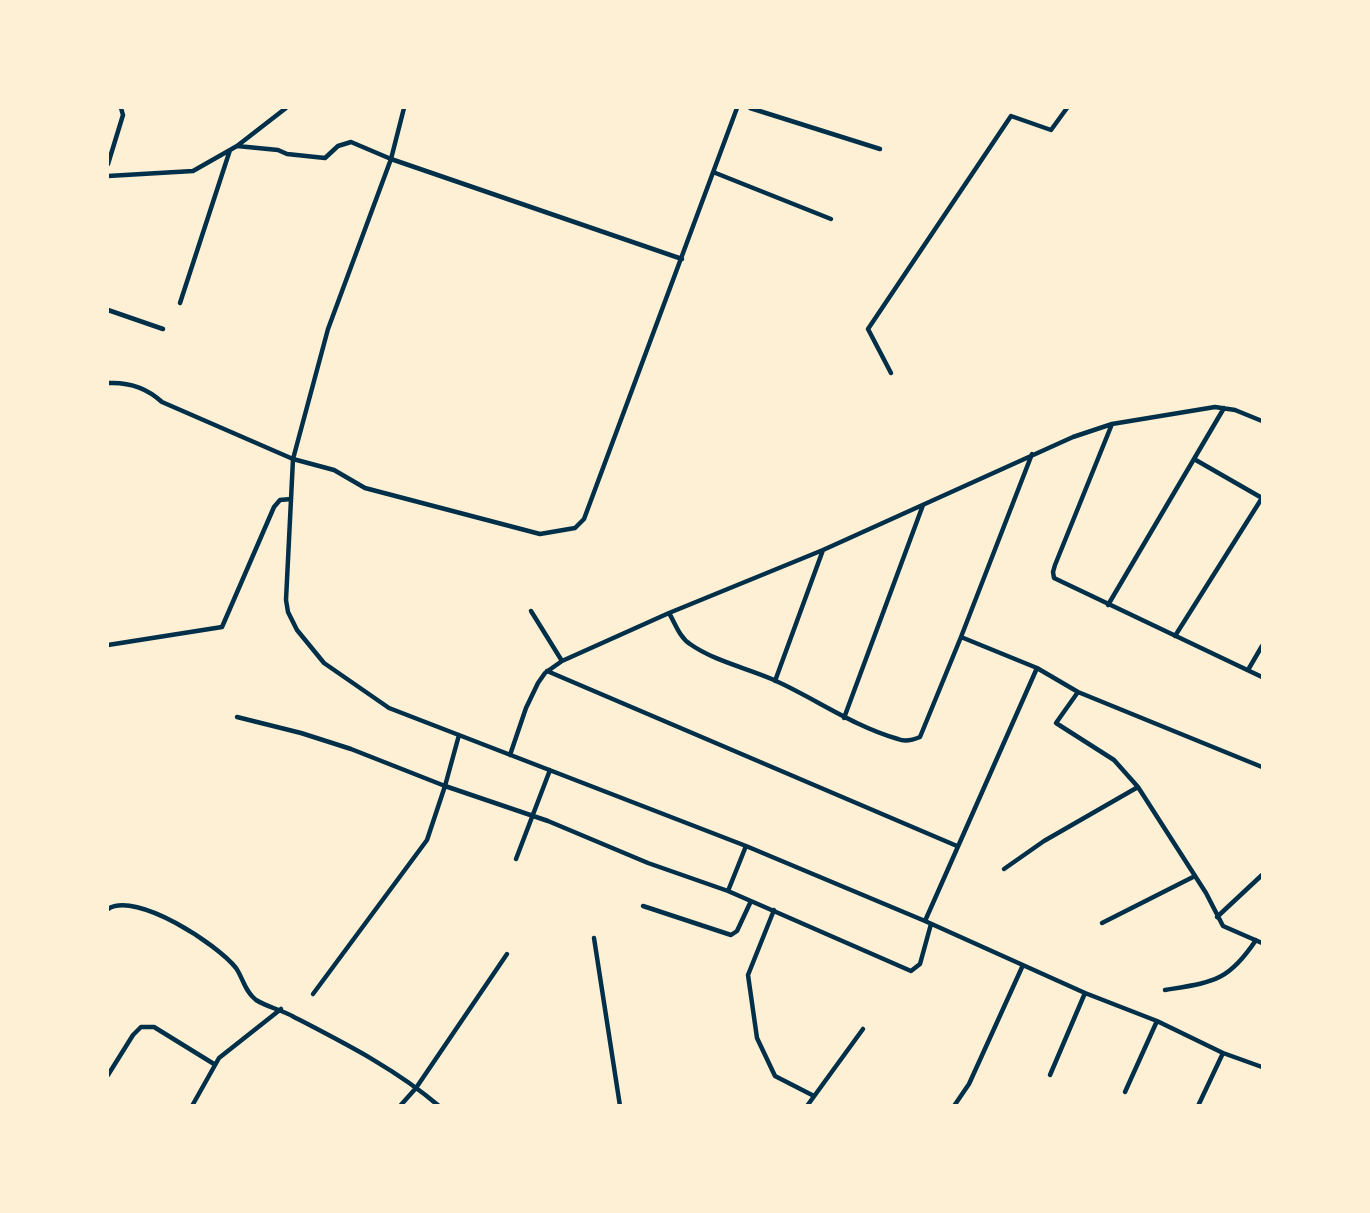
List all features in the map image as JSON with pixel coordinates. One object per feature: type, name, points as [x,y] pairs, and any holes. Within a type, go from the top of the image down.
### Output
[{"type":"street","points":[[108,164],[123,115],[122,108]]},
{"type":"street","points":[[108,176],[193,171],[238,146],[286,108]]},
{"type":"street","points":[[404,108],[391,158],[328,329],[293,459],[286,600],[288,612],[297,630],[324,663],[389,708],[746,846],[925,921],[1086,993],[1157,1021],[1223,1053],[1262,1067]]},
{"type":"street","points":[[108,383],[121,382],[145,389],[162,402],[293,459],[334,470],[365,488],[535,532],[565,531],[575,528],[584,519],[737,108]]},
{"type":"street","points":[[750,108],[880,149]]},
{"type":"street","points":[[891,373],[868,328],[925,241],[1011,116],[1051,130],[1067,108]]},
{"type":"street","points":[[238,146],[278,150],[287,154],[325,158],[338,146],[352,142],[391,158],[682,259]]},
{"type":"street","points":[[180,303],[230,150]]},
{"type":"street","points":[[713,172],[831,219]]},
{"type":"street","points":[[108,310],[163,329]]},
{"type":"street","points":[[510,755],[532,693],[547,670],[562,661],[669,613],[823,550],[1032,454],[1073,437],[1112,424],[1215,406],[1235,410],[1262,421]]},
{"type":"street","points":[[1108,604],[1224,408]]},
{"type":"street","points":[[1112,424],[1053,572],[1054,578],[1262,677]]},
{"type":"street","points":[[669,613],[682,637],[689,644],[775,681],[844,718],[899,740],[912,740],[920,737],[1032,454]]},
{"type":"street","points":[[1175,636],[1262,498],[1194,459]]},
{"type":"street","points":[[108,645],[222,627],[274,507],[280,500],[291,499]]},
{"type":"street","points":[[844,718],[923,505]]},
{"type":"street","points":[[775,681],[823,550]]},
{"type":"street","points":[[531,611],[562,661]]},
{"type":"street","points":[[961,637],[1037,668],[1078,692],[1262,767]]},
{"type":"street","points":[[1248,670],[1262,646]]},
{"type":"street","points":[[925,921],[1037,668]]},
{"type":"street","points":[[547,670],[957,846]]},
{"type":"street","points":[[1078,692],[1056,724],[1114,760],[1138,787],[1195,876],[1217,917],[1224,926],[1262,943]]},
{"type":"street","points":[[236,717],[301,733],[351,749],[411,771],[445,786],[534,816],[648,863],[751,900],[911,971],[920,964],[931,924]]},
{"type":"street","points":[[313,994],[427,840],[459,735]]},
{"type":"street","points":[[516,859],[550,770]]},
{"type":"street","points":[[1004,869],[1044,841],[1138,787]]},
{"type":"street","points":[[728,891],[746,846]]},
{"type":"street","points":[[1217,917],[1262,875]]},
{"type":"street","points":[[1102,923],[1195,876]]},
{"type":"street","points":[[643,906],[731,935],[737,931],[751,900]]},
{"type":"street","points":[[108,909],[119,905],[146,908],[189,931],[235,967],[256,999],[281,1009],[387,1068],[439,1106]]},
{"type":"street","points":[[774,910],[748,975],[757,1038],[775,1076],[814,1096]]},
{"type":"street","points":[[594,938],[620,1106]]},
{"type":"street","points":[[1165,990],[1217,980],[1242,961],[1256,940]]},
{"type":"street","points":[[400,1106],[416,1088],[507,954]]},
{"type":"street","points":[[954,1106],[969,1084],[1023,965]]},
{"type":"street","points":[[1050,1075],[1086,993]]},
{"type":"street","points":[[192,1106],[214,1064],[252,1030],[281,1009]]},
{"type":"street","points":[[1125,1092],[1157,1021]]},
{"type":"street","points":[[108,1075],[133,1035],[141,1027],[154,1027],[214,1064]]},
{"type":"street","points":[[806,1106],[863,1029]]},
{"type":"street","points":[[1198,1106],[1223,1053]]}]
